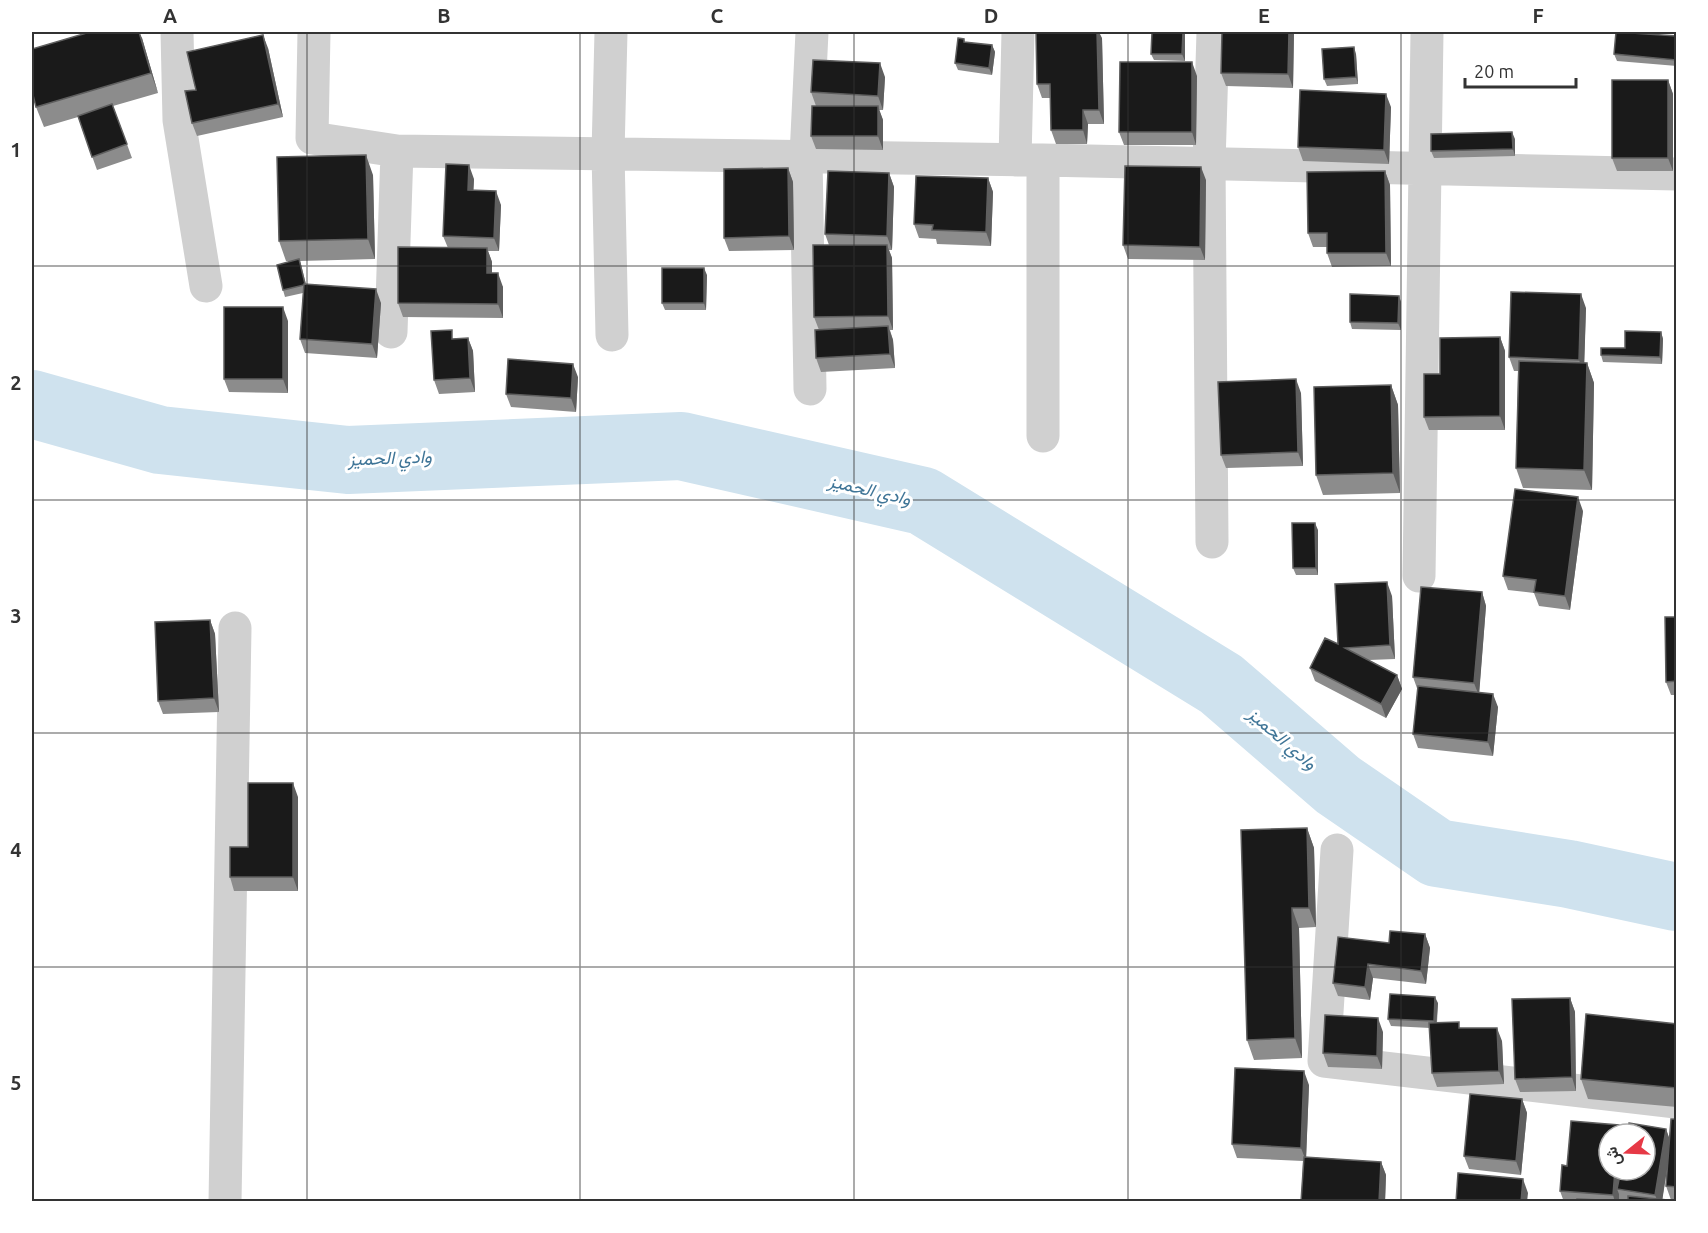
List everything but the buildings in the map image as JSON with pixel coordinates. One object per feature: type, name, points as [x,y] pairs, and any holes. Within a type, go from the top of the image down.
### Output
[{"type":"street","points":[[177,32],[179,120],[206,286]]},
{"type":"street","points":[[314,32],[312,138],[397,151],[1209,163],[1677,174]]},
{"type":"street","points":[[611,32],[608,153],[612,335]]},
{"type":"street","points":[[810,389],[806,156],[812,32]]},
{"type":"street","points":[[1018,32],[1029,160],[1043,436]]},
{"type":"street","points":[[1212,542],[1209,163],[1214,32]]},
{"type":"street","points":[[1419,576],[1427,32]]},
{"type":"street","points":[[391,332],[397,151]]},
{"type":"street","points":[[225,1202],[235,628]]},
{"type":"street","points":[[1337,850],[1324,1061],[1677,1102]]},
{"type":"waterway","name":"وادي الحميز","points":[[32,404],[160,440],[348,460],[681,446],[923,501],[1221,684],[1338,785],[1437,853],[1569,874],[1676,897]]}]
